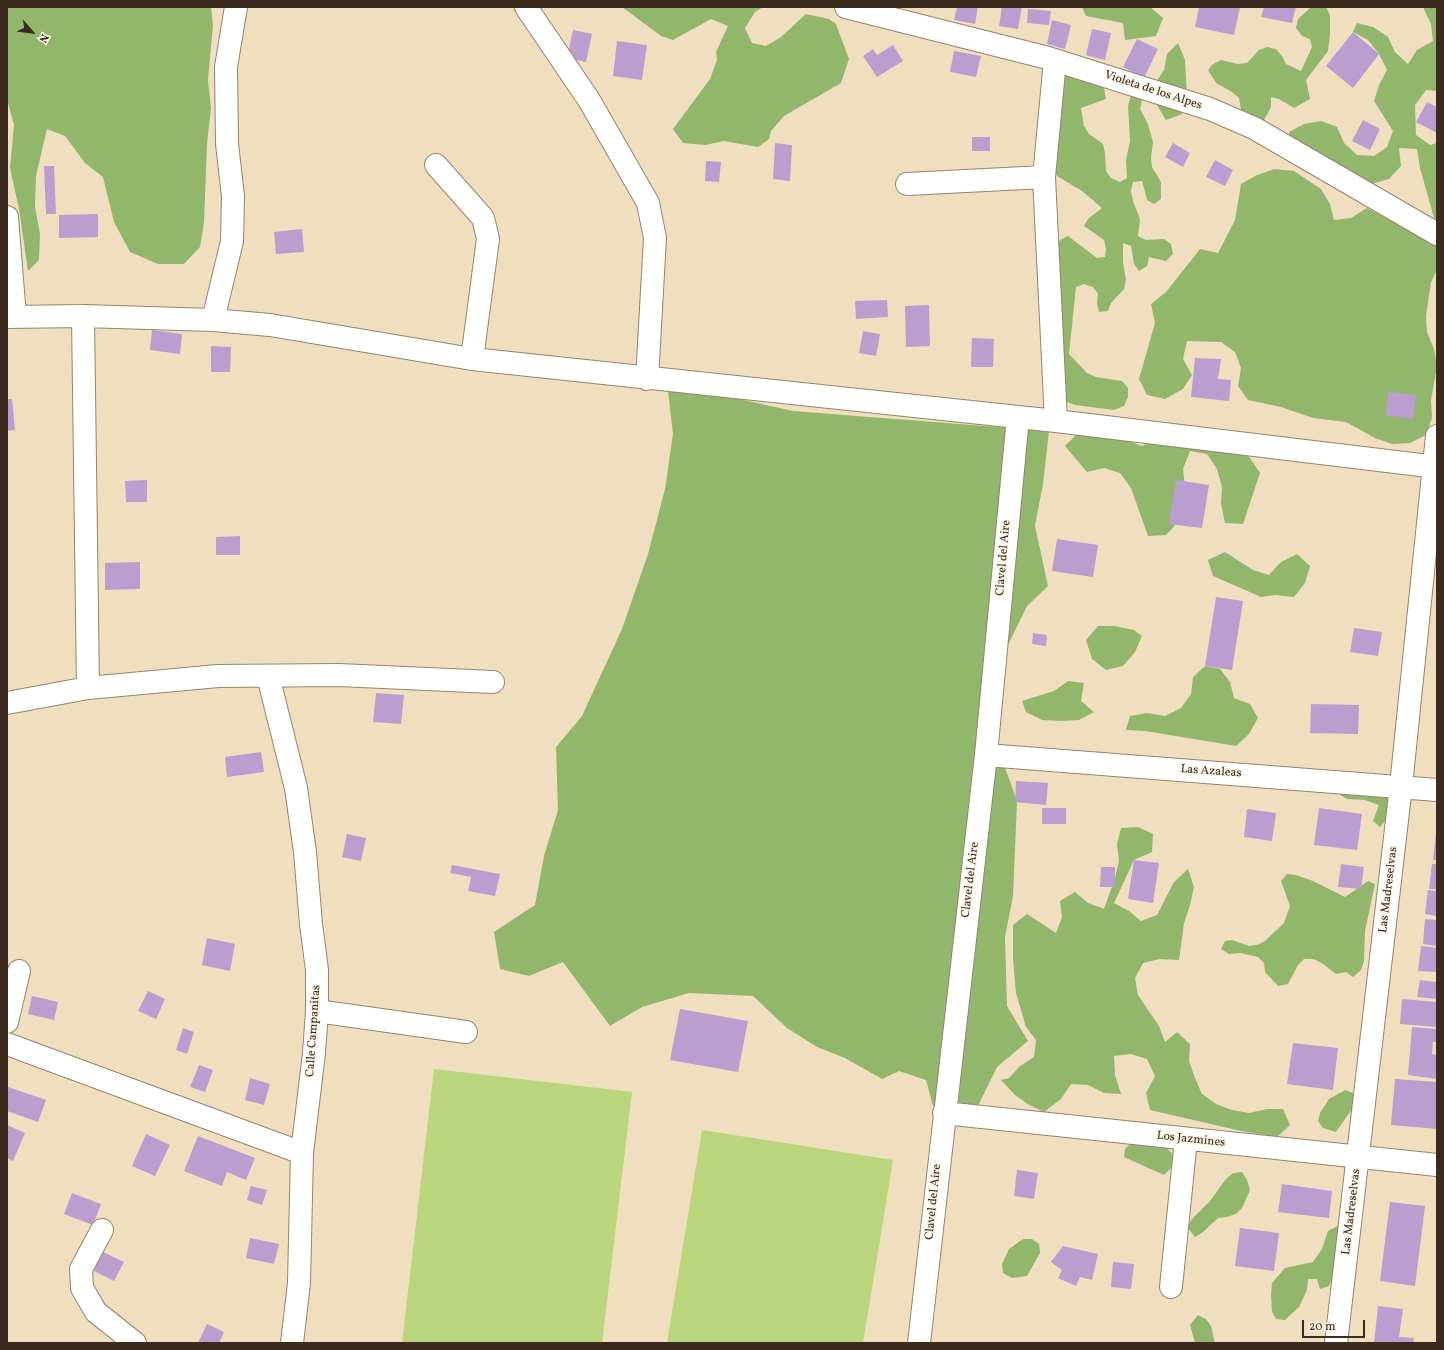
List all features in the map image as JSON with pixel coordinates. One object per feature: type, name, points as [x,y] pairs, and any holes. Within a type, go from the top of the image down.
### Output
[{"type":"street","points":[[213,320],[232,241],[233,196],[227,144],[226,67],[236,7]]},
{"type":"street","points":[[526,7],[589,100],[648,203],[655,238],[647,379]]},
{"type":"street","name":"Violeta de los Alpes","points":[[846,7],[1055,60],[1204,107],[1254,128],[1437,234]]},
{"type":"street","points":[[1055,60],[1044,177],[1056,421]]},
{"type":"street","points":[[436,165],[482,218],[488,239],[472,359]]},
{"type":"street","points":[[907,184],[1044,177]]},
{"type":"street","points":[[7,217],[11,317],[83,316],[213,320],[270,325],[472,359],[647,379],[1056,421],[1436,466]]},
{"type":"street","points":[[83,316],[88,688]]},
{"type":"street","name":"Clavel del Aire","points":[[919,1343],[986,755],[1018,417]]},
{"type":"street","name":"Las Madreselvas","points":[[1336,1343],[1401,786],[1436,466],[1437,436]]},
{"type":"street","points":[[7,703],[88,688],[218,676],[339,675],[493,682]]},
{"type":"street","name":"Calle Campanitas","points":[[268,676],[296,788],[304,845],[311,924],[317,970],[317,1011],[302,1153],[299,1283],[292,1343]]},
{"type":"street","name":"Las Azaleas","points":[[986,755],[1401,786],[1437,790]]},
{"type":"street","points":[[7,1022],[19,971]]},
{"type":"street","points":[[317,1011],[466,1032]]},
{"type":"street","points":[[7,1044],[302,1153]]},
{"type":"street","name":"Los Jazmines","points":[[944,1113],[1437,1166]]},
{"type":"street","points":[[1170,1287],[1186,1139]]},
{"type":"street","points":[[102,1230],[81,1270],[82,1288],[96,1312],[135,1343]]},
{"type":"green space","points":[[7,7],[211,7],[213,25],[208,80],[211,108],[207,144],[204,223],[200,247],[184,264],[158,264],[130,252],[114,222],[103,177],[85,163],[65,136],[47,129],[36,176],[35,207],[40,234],[39,260],[28,271],[19,209],[10,168],[14,125],[7,99]]},
{"type":"green space","points":[[622,7],[763,7],[755,12],[745,28],[752,43],[766,46],[781,37],[806,14],[829,19],[836,24],[849,59],[841,83],[784,116],[771,131],[769,139],[758,147],[724,141],[705,145],[683,143],[673,129],[710,79],[717,60],[716,52],[728,26],[711,19],[673,40],[661,36]]},
{"type":"green space","points":[[1082,7],[1150,7],[1163,18],[1156,36],[1125,40],[1123,23],[1086,16]]},
{"type":"green space","points":[[1311,7],[1326,7],[1330,15],[1330,34],[1328,51],[1306,80],[1310,99],[1294,108],[1279,99],[1271,97],[1271,107],[1263,122],[1242,115],[1239,98],[1232,92],[1216,83],[1208,70],[1213,64],[1221,60],[1238,64],[1247,63],[1259,50],[1267,47],[1276,49],[1286,64],[1301,71],[1312,47],[1310,39],[1302,36],[1296,28],[1298,19]]},
{"type":"green space","points":[[1423,7],[1437,7],[1437,91],[1426,90],[1415,105],[1416,135],[1430,145],[1437,143],[1437,220],[1434,218],[1420,168],[1417,149],[1399,148],[1401,166],[1389,179],[1371,184],[1296,153],[1289,132],[1304,124],[1321,121],[1337,127],[1344,143],[1357,155],[1374,156],[1387,147],[1393,131],[1374,101],[1379,85],[1387,70],[1379,54],[1368,40],[1353,32],[1357,23],[1373,27],[1388,37],[1395,52],[1408,64],[1417,50],[1433,41],[1431,24]]},
{"type":"green space","points":[[1178,43],[1185,60],[1187,96],[1182,114],[1166,120],[1157,105],[1153,87],[1164,70],[1167,54]]},
{"type":"green space","points":[[1064,75],[1103,82],[1106,99],[1081,108],[1084,126],[1089,134],[1103,144],[1106,171],[1111,178],[1120,182],[1127,178],[1126,160],[1130,141],[1128,106],[1131,95],[1139,92],[1142,100],[1140,109],[1148,124],[1153,142],[1151,158],[1152,167],[1161,182],[1161,199],[1154,204],[1147,200],[1142,181],[1133,182],[1131,191],[1140,219],[1138,236],[1146,240],[1164,239],[1171,244],[1173,254],[1166,261],[1149,257],[1147,266],[1139,271],[1134,264],[1131,246],[1123,243],[1123,262],[1126,280],[1124,289],[1111,303],[1108,311],[1099,312],[1097,304],[1098,294],[1093,287],[1084,284],[1076,287],[1069,354],[1087,373],[1096,377],[1122,381],[1128,388],[1128,397],[1124,406],[1114,410],[1075,405],[1067,402],[1062,394],[1062,313],[1056,247],[1060,240],[1068,236],[1097,258],[1105,257],[1106,249],[1104,240],[1084,226],[1088,219],[1102,208],[1082,191],[1057,176],[1051,160]]},
{"type":"green space","points":[[1275,169],[1294,171],[1321,189],[1330,204],[1334,220],[1351,218],[1367,208],[1437,245],[1437,270],[1431,282],[1426,316],[1427,332],[1434,349],[1437,366],[1431,400],[1432,418],[1426,435],[1410,443],[1392,444],[1375,438],[1346,422],[1313,418],[1281,407],[1248,400],[1238,386],[1241,368],[1235,352],[1221,342],[1187,341],[1183,359],[1192,375],[1183,389],[1165,399],[1147,395],[1139,379],[1155,323],[1151,304],[1166,292],[1200,249],[1218,253],[1235,220],[1241,184],[1257,175]]},
{"type":"green space","points":[[667,383],[793,411],[1049,431],[1043,484],[1035,526],[1048,586],[1027,606],[1006,649],[989,723],[1017,801],[1013,896],[1005,937],[1007,1006],[1028,1041],[997,1067],[977,1108],[933,1106],[926,1080],[899,1071],[882,1079],[845,1058],[817,1047],[787,1028],[753,996],[689,993],[642,1007],[610,1026],[563,962],[529,976],[500,969],[494,932],[535,905],[544,856],[558,810],[556,747],[582,716],[622,629],[648,554],[665,489],[673,434]]},
{"type":"green space","points":[[1077,434],[1125,439],[1141,446],[1157,441],[1238,447],[1250,458],[1260,473],[1243,524],[1225,523],[1221,504],[1222,487],[1217,469],[1207,454],[1190,451],[1183,469],[1185,487],[1179,521],[1166,535],[1148,536],[1131,488],[1120,473],[1104,468],[1087,472],[1065,446]]},
{"type":"green space","points":[[1225,552],[1253,570],[1269,575],[1281,562],[1297,554],[1310,566],[1305,583],[1294,597],[1275,595],[1261,597],[1213,576],[1208,560]]},
{"type":"green space","points":[[1098,626],[1115,626],[1134,630],[1142,636],[1135,652],[1123,666],[1106,670],[1092,659],[1086,640]]},
{"type":"green space","points":[[1205,666],[1220,669],[1230,682],[1234,698],[1250,704],[1258,718],[1249,734],[1236,746],[1145,731],[1126,730],[1130,716],[1147,713],[1165,716],[1181,708],[1191,694],[1193,677]]},
{"type":"green space","points":[[1068,681],[1084,683],[1081,701],[1094,712],[1079,720],[1061,721],[1042,720],[1026,712],[1022,701],[1054,691]]},
{"type":"green space","points":[[1337,787],[1386,792],[1388,800],[1387,819],[1380,827],[1373,821],[1379,805],[1365,800],[1347,799],[1340,795]]},
{"type":"green space","points":[[1138,827],[1153,834],[1152,852],[1134,860],[1114,903],[1129,911],[1141,921],[1157,915],[1174,882],[1188,869],[1194,887],[1184,923],[1179,960],[1160,959],[1143,963],[1135,978],[1138,995],[1159,1026],[1165,1042],[1177,1032],[1190,1044],[1189,1061],[1202,1094],[1216,1104],[1232,1110],[1249,1113],[1267,1109],[1283,1109],[1290,1125],[1277,1137],[1241,1131],[1150,1110],[1146,1093],[1155,1076],[1147,1059],[1131,1054],[1114,1056],[1115,1075],[1121,1094],[1104,1093],[1088,1085],[1071,1084],[1061,1099],[1044,1112],[1029,1105],[1015,1095],[1001,1080],[1009,1078],[1020,1066],[1034,1057],[1036,1040],[1026,1027],[1016,993],[1013,959],[1013,925],[1027,914],[1056,933],[1062,917],[1060,901],[1075,892],[1088,903],[1104,909],[1115,878],[1119,861],[1117,844],[1121,828]]},
{"type":"green space","points":[[1287,874],[1296,875],[1313,881],[1345,897],[1368,881],[1375,884],[1365,931],[1364,961],[1361,970],[1353,977],[1346,972],[1336,974],[1322,963],[1313,959],[1304,959],[1298,965],[1288,984],[1278,986],[1265,972],[1264,963],[1258,957],[1240,953],[1229,954],[1221,949],[1225,941],[1232,940],[1249,946],[1257,945],[1265,941],[1284,923],[1290,906],[1281,881]]},
{"type":"green space","points":[[434,1069],[632,1092],[602,1343],[402,1343]]},
{"type":"green space","points":[[1345,1090],[1353,1093],[1356,1101],[1352,1109],[1336,1132],[1323,1128],[1318,1121],[1320,1113],[1329,1099]]},
{"type":"green space","points":[[702,1130],[893,1160],[863,1343],[667,1343]]},
{"type":"green space","points":[[1131,1143],[1164,1146],[1171,1152],[1174,1160],[1171,1168],[1164,1175],[1124,1157],[1125,1149]]},
{"type":"green space","points":[[1242,1172],[1247,1180],[1250,1190],[1242,1208],[1236,1214],[1218,1218],[1202,1233],[1195,1237],[1187,1227],[1192,1219],[1210,1201],[1226,1179],[1233,1173]]},
{"type":"green space","points":[[1337,1226],[1341,1233],[1333,1277],[1329,1286],[1320,1289],[1317,1279],[1308,1279],[1307,1290],[1299,1307],[1285,1320],[1276,1319],[1272,1312],[1272,1283],[1285,1268],[1313,1262],[1322,1249],[1328,1231]]},
{"type":"green space","points":[[1023,1239],[1032,1239],[1039,1244],[1040,1253],[1027,1276],[1012,1278],[1003,1273],[1002,1264],[1009,1249]]},
{"type":"green space","points":[[1198,1315],[1206,1319],[1211,1326],[1215,1343],[1195,1343],[1190,1325]]},
{"type":"building","points":[[957,7],[978,7],[975,24],[954,20]]},
{"type":"building","points":[[1002,7],[1022,7],[1018,29],[999,26]]},
{"type":"building","points":[[1199,7],[1240,7],[1234,35],[1195,27]]},
{"type":"building","points":[[1264,7],[1296,7],[1292,23],[1261,17]]},
{"type":"building","points":[[1028,9],[1051,11],[1049,25],[1027,23]]},
{"type":"building","points":[[1052,20],[1071,25],[1065,49],[1047,44]]},
{"type":"building","points":[[1092,29],[1111,33],[1105,60],[1086,55]]},
{"type":"building","points":[[573,30],[592,34],[586,62],[567,58]]},
{"type":"building","points":[[1353,32],[1379,54],[1353,88],[1326,66]]},
{"type":"building","points":[[1137,39],[1158,49],[1144,78],[1123,67]]},
{"type":"building","points":[[617,41],[647,45],[642,80],[613,76]]},
{"type":"building","points":[[893,45],[903,61],[877,77],[863,56],[873,49],[877,55]]},
{"type":"building","points":[[954,51],[981,56],[976,77],[950,72]]},
{"type":"building","points":[[1427,102],[1437,107],[1437,133],[1416,122]]},
{"type":"building","points":[[1363,120],[1380,129],[1370,150],[1352,141]]},
{"type":"building","points":[[972,137],[990,137],[990,151],[972,151]]},
{"type":"building","points":[[775,143],[792,145],[790,181],[773,179]]},
{"type":"building","points":[[1173,143],[1190,153],[1183,167],[1165,157]]},
{"type":"building","points":[[1215,160],[1233,170],[1225,186],[1206,177]]},
{"type":"building","points":[[706,161],[721,162],[719,182],[705,181]]},
{"type":"building","points":[[44,166],[54,166],[56,214],[46,214]]},
{"type":"building","points":[[98,214],[98,237],[59,238],[59,215]]},
{"type":"building","points":[[302,229],[304,252],[276,254],[274,232]]},
{"type":"building","points":[[887,300],[888,317],[856,319],[855,301]]},
{"type":"building","points":[[929,305],[930,346],[906,347],[905,306]]},
{"type":"building","points":[[152,330],[182,334],[180,354],[150,350]]},
{"type":"building","points":[[863,331],[880,334],[876,356],[859,353]]},
{"type":"building","points":[[972,338],[994,339],[993,367],[971,367]]},
{"type":"building","points":[[211,346],[231,347],[230,372],[211,372]]},
{"type":"building","points":[[1195,358],[1221,359],[1218,379],[1231,380],[1229,401],[1191,397]]},
{"type":"building","points":[[1388,392],[1416,395],[1413,419],[1386,416]]},
{"type":"building","points":[[7,399],[12,399],[15,430],[7,431]]},
{"type":"building","points":[[147,480],[147,502],[126,502],[125,481]]},
{"type":"building","points":[[1176,480],[1209,485],[1202,528],[1169,524]]},
{"type":"building","points":[[240,536],[240,555],[216,555],[216,537]]},
{"type":"building","points":[[1057,539],[1098,545],[1093,577],[1052,571]]},
{"type":"building","points":[[140,562],[140,589],[105,590],[105,563]]},
{"type":"building","points":[[1216,597],[1243,601],[1232,670],[1205,666]]},
{"type":"building","points":[[1354,628],[1382,632],[1378,656],[1350,652]]},
{"type":"building","points":[[1033,633],[1047,635],[1046,646],[1032,644]]},
{"type":"building","points":[[376,693],[404,695],[401,724],[373,722]]},
{"type":"building","points":[[1311,704],[1359,705],[1358,734],[1310,733]]},
{"type":"building","points":[[261,752],[264,772],[227,777],[225,757]]},
{"type":"building","points":[[1016,781],[1048,783],[1046,805],[1015,802]]},
{"type":"building","points":[[1042,808],[1066,808],[1066,824],[1042,824]]},
{"type":"building","points":[[1319,808],[1362,814],[1357,850],[1314,845]]},
{"type":"building","points":[[1247,809],[1276,813],[1272,841],[1244,837]]},
{"type":"building","points":[[1436,832],[1437,860],[1433,860]]},
{"type":"building","points":[[347,834],[366,838],[361,861],[342,857]]},
{"type":"building","points":[[1134,860],[1159,863],[1153,903],[1128,899]]},
{"type":"building","points":[[1341,864],[1364,867],[1361,889],[1338,887]]},
{"type":"building","points":[[1432,864],[1437,864],[1437,889],[1429,889]]},
{"type":"building","points":[[452,865],[500,874],[495,896],[468,891],[471,877],[450,873]]},
{"type":"building","points":[[1101,867],[1115,867],[1115,887],[1100,887]]},
{"type":"building","points":[[1428,890],[1437,891],[1437,916],[1425,914]]},
{"type":"building","points":[[1425,919],[1437,920],[1437,946],[1423,944]]},
{"type":"building","points":[[207,938],[235,944],[230,971],[202,965]]},
{"type":"building","points":[[1421,946],[1437,948],[1437,972],[1418,971]]},
{"type":"building","points":[[1420,980],[1437,982],[1437,999],[1417,997]]},
{"type":"building","points":[[148,991],[165,999],[156,1019],[138,1011]]},
{"type":"building","points":[[32,996],[58,1002],[54,1020],[28,1014]]},
{"type":"building","points":[[1402,999],[1437,1002],[1437,1027],[1400,1024]]},
{"type":"building","points":[[680,1009],[748,1021],[738,1072],[670,1060]]},
{"type":"building","points":[[1412,1027],[1437,1029],[1437,1042],[1433,1042],[1432,1054],[1437,1055],[1437,1079],[1408,1075]]},
{"type":"building","points":[[183,1028],[194,1032],[187,1054],[176,1050]]},
{"type":"building","points":[[1293,1043],[1338,1048],[1333,1090],[1287,1084]]},
{"type":"building","points":[[199,1065],[213,1070],[205,1092],[190,1087]]},
{"type":"building","points":[[250,1078],[270,1084],[264,1105],[245,1100]]},
{"type":"building","points":[[1395,1079],[1437,1082],[1437,1129],[1391,1125]]},
{"type":"building","points":[[8,1087],[46,1100],[38,1122],[7,1111]]},
{"type":"building","points":[[7,1125],[25,1133],[13,1161],[7,1158]]},
{"type":"building","points":[[146,1134],[170,1145],[155,1176],[132,1166]]},
{"type":"building","points":[[198,1136],[255,1158],[246,1180],[227,1172],[222,1186],[184,1171]]},
{"type":"building","points":[[1017,1170],[1038,1173],[1034,1199],[1014,1196]]},
{"type":"building","points":[[1282,1184],[1332,1191],[1329,1218],[1278,1212]]},
{"type":"building","points":[[251,1186],[267,1190],[262,1205],[247,1200]]},
{"type":"building","points":[[72,1193],[101,1204],[93,1225],[64,1214]]},
{"type":"building","points":[[1390,1202],[1425,1206],[1415,1286],[1380,1281]]},
{"type":"building","points":[[1240,1228],[1279,1233],[1274,1271],[1235,1266]]},
{"type":"building","points":[[250,1238],[279,1244],[274,1264],[246,1258]]},
{"type":"building","points":[[1063,1246],[1098,1254],[1092,1280],[1080,1277],[1076,1286],[1058,1278],[1062,1270],[1051,1262]]},
{"type":"building","points":[[103,1252],[124,1262],[114,1281],[94,1271]]},
{"type":"building","points":[[1113,1262],[1134,1264],[1131,1289],[1111,1287]]},
{"type":"building","points":[[1378,1306],[1403,1309],[1399,1337],[1414,1338],[1413,1343],[1374,1343]]},
{"type":"building","points":[[207,1324],[224,1332],[219,1343],[198,1343]]}]
